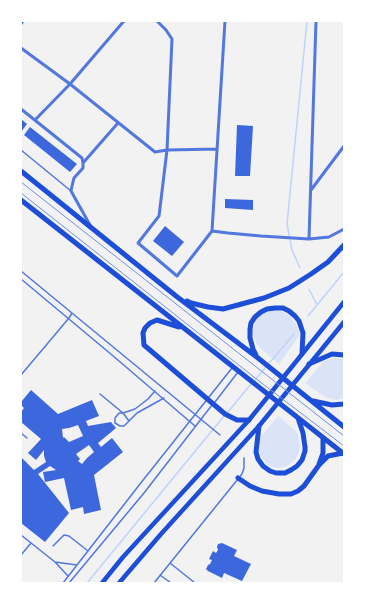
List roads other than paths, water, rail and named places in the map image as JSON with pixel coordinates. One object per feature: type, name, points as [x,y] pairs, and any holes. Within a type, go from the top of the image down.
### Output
[{"type":"highway","points":[[21,171],[176,296],[312,400],[344,428]]},
{"type":"highway","points":[[21,200],[344,453]]},
{"type":"highway","points":[[176,296],[191,303],[223,309],[264,298],[289,288],[311,274],[328,262],[344,245]]},
{"type":"highway","points":[[258,358],[251,344],[251,323],[261,312],[267,309],[275,308],[283,308],[289,311],[299,321],[303,333],[302,354]]},
{"type":"highway","points":[[183,328],[157,320],[150,323],[145,328],[143,333],[144,345],[225,414],[237,420],[249,420]]},
{"type":"highway","points":[[309,364],[332,354],[344,355]]},
{"type":"highway","points":[[312,400],[337,406],[344,404]]},
{"type":"highway","points":[[259,426],[256,452],[258,459],[263,466],[270,471],[285,473],[297,466],[302,460],[305,451],[303,433],[298,417]]},
{"type":"highway","points":[[319,465],[323,453],[323,438]]},
{"type":"highway","points":[[238,478],[250,486],[262,491],[287,495],[300,489],[328,456],[344,453]]},
{"type":"main road","points":[[102,583],[123,557],[249,420],[344,302]]},
{"type":"main road","points":[[119,583],[161,534],[259,426],[344,322]]},
{"type":"street","points":[[35,120],[70,84],[124,21]]},
{"type":"street","points":[[157,21],[172,39],[167,150],[159,216],[138,243],[177,276],[212,231],[225,21]]},
{"type":"street","points":[[309,239],[316,21]]},
{"type":"street","points":[[21,48],[70,84],[155,152],[167,150],[217,149]]},
{"type":"street","points":[[21,109],[80,156],[84,163]]},
{"type":"street","points":[[91,228],[71,190],[73,182],[81,171],[84,163],[118,123]]},
{"type":"street","points":[[311,190],[344,146]]},
{"type":"street","points":[[212,231],[309,239],[329,238],[344,229]]},
{"type":"lane","points":[[21,150],[71,190]]},
{"type":"lane","points":[[21,271],[220,435]]},
{"type":"lane","points":[[21,279],[196,426]]},
{"type":"lane","points":[[21,376],[72,313]]},
{"type":"lane","points":[[63,583],[233,367]]},
{"type":"lane","points":[[69,583],[144,493],[239,371]]},
{"type":"lane","points":[[155,391],[148,399],[135,409],[119,413],[115,418],[115,423],[120,426],[124,426],[137,413],[164,398]]},
{"type":"lane","points":[[100,394],[123,413],[129,421]]},
{"type":"lane","points":[[21,433],[27,438]]},
{"type":"lane","points":[[154,583],[242,474],[244,468],[244,458]]},
{"type":"lane","points":[[21,535],[55,562],[68,576]]},
{"type":"lane","points":[[53,546],[64,535],[69,536],[88,551]]},
{"type":"lane","points":[[21,555],[31,543]]},
{"type":"lane","points":[[55,562],[77,565]]},
{"type":"lane","points":[[170,563],[195,583]]},
{"type":"lane","points":[[160,575],[171,583]]},
{"type":"waterway","points":[[300,268],[292,250],[287,224],[307,21]]},
{"type":"waterway","points":[[308,316],[344,272]]},
{"type":"waterway","points":[[309,289],[317,305]]},
{"type":"waterway","points":[[254,381],[294,334]]},
{"type":"waterway","points":[[227,413],[251,384]]},
{"type":"waterway","points":[[87,583],[224,416]]},
{"type":"tram line","points":[[21,182],[344,436]]},
{"type":"tram line","points":[[21,193],[259,381],[344,446]]}]
